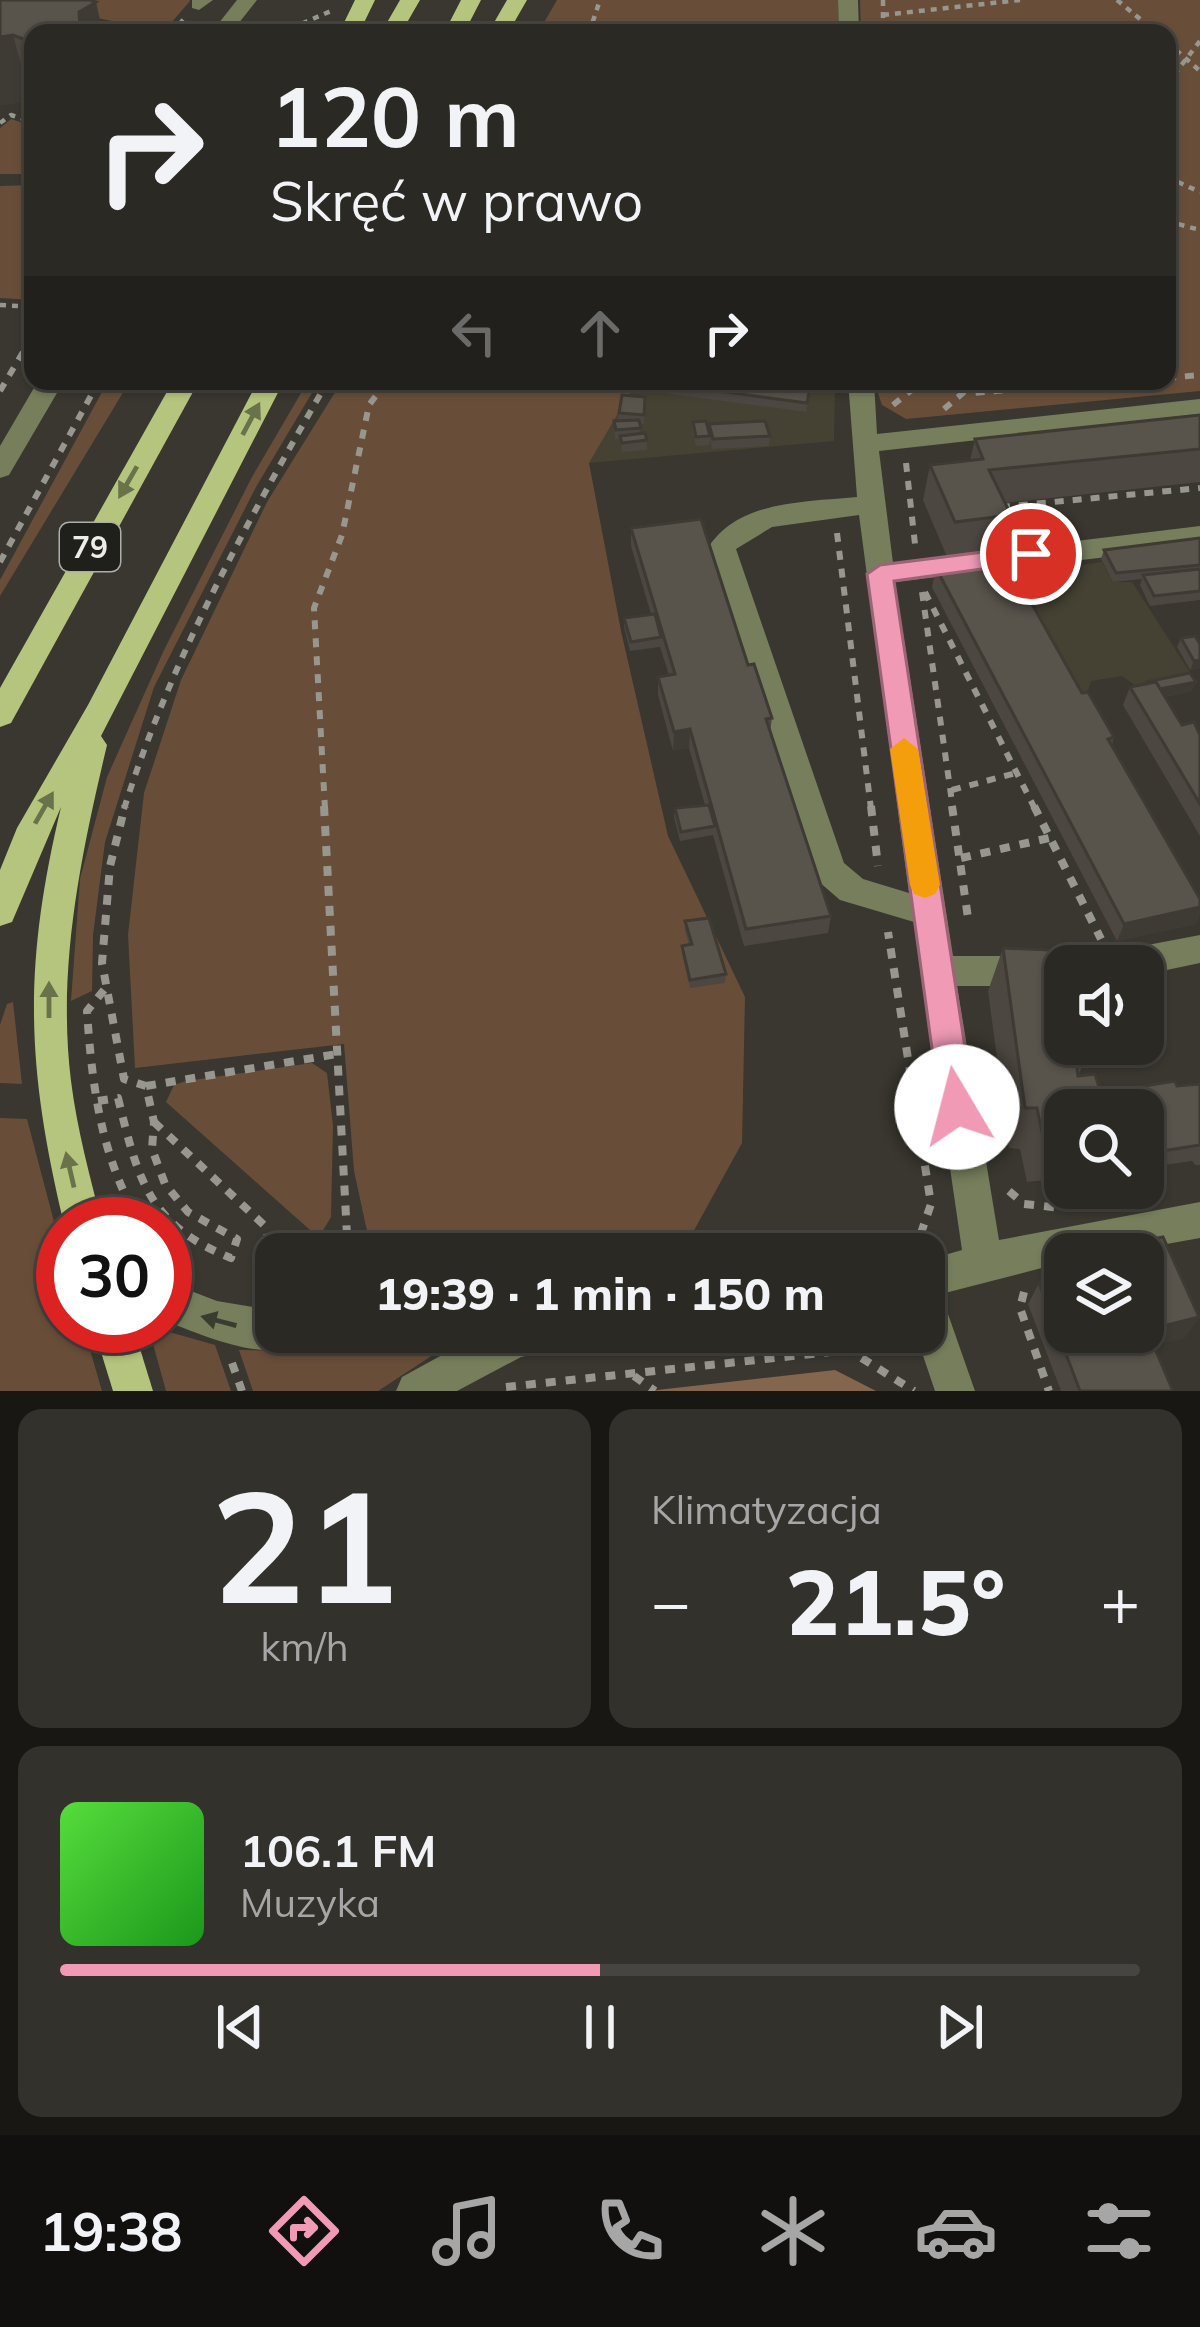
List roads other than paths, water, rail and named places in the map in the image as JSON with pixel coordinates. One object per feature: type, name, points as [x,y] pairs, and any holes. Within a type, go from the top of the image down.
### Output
[{"type":"main road","name":"79","points":[[0,716],[181,390]]},
{"type":"main road","name":"79","points":[[0,913],[33,828],[267,390]]},
{"type":"main road","points":[[77,1197],[55,1098],[50,971],[64,859],[100,710]]},
{"type":"main road","points":[[121,1353],[133,1391]]},
{"type":"street","points":[[228,24],[247,0]]},
{"type":"street","points":[[0,470],[46,390]]},
{"type":"street","points":[[861,390],[880,574],[983,1264]]},
{"type":"street","points":[[864,445],[1200,406]]},
{"type":"street","points":[[871,504],[766,517],[726,538],[722,548],[830,871],[852,890],[929,913]]},
{"type":"street","points":[[880,574],[1200,536]]},
{"type":"street","points":[[1164,951],[1200,949]]},
{"type":"street","points":[[937,971],[1044,971]]},
{"type":"street","points":[[945,1274],[1033,1249],[1200,1220]]},
{"type":"street","points":[[192,1311],[217,1321],[255,1315]]},
{"type":"street","points":[[416,1391],[495,1353]]},
{"type":"street","points":[[942,1353],[955,1391]]}]
